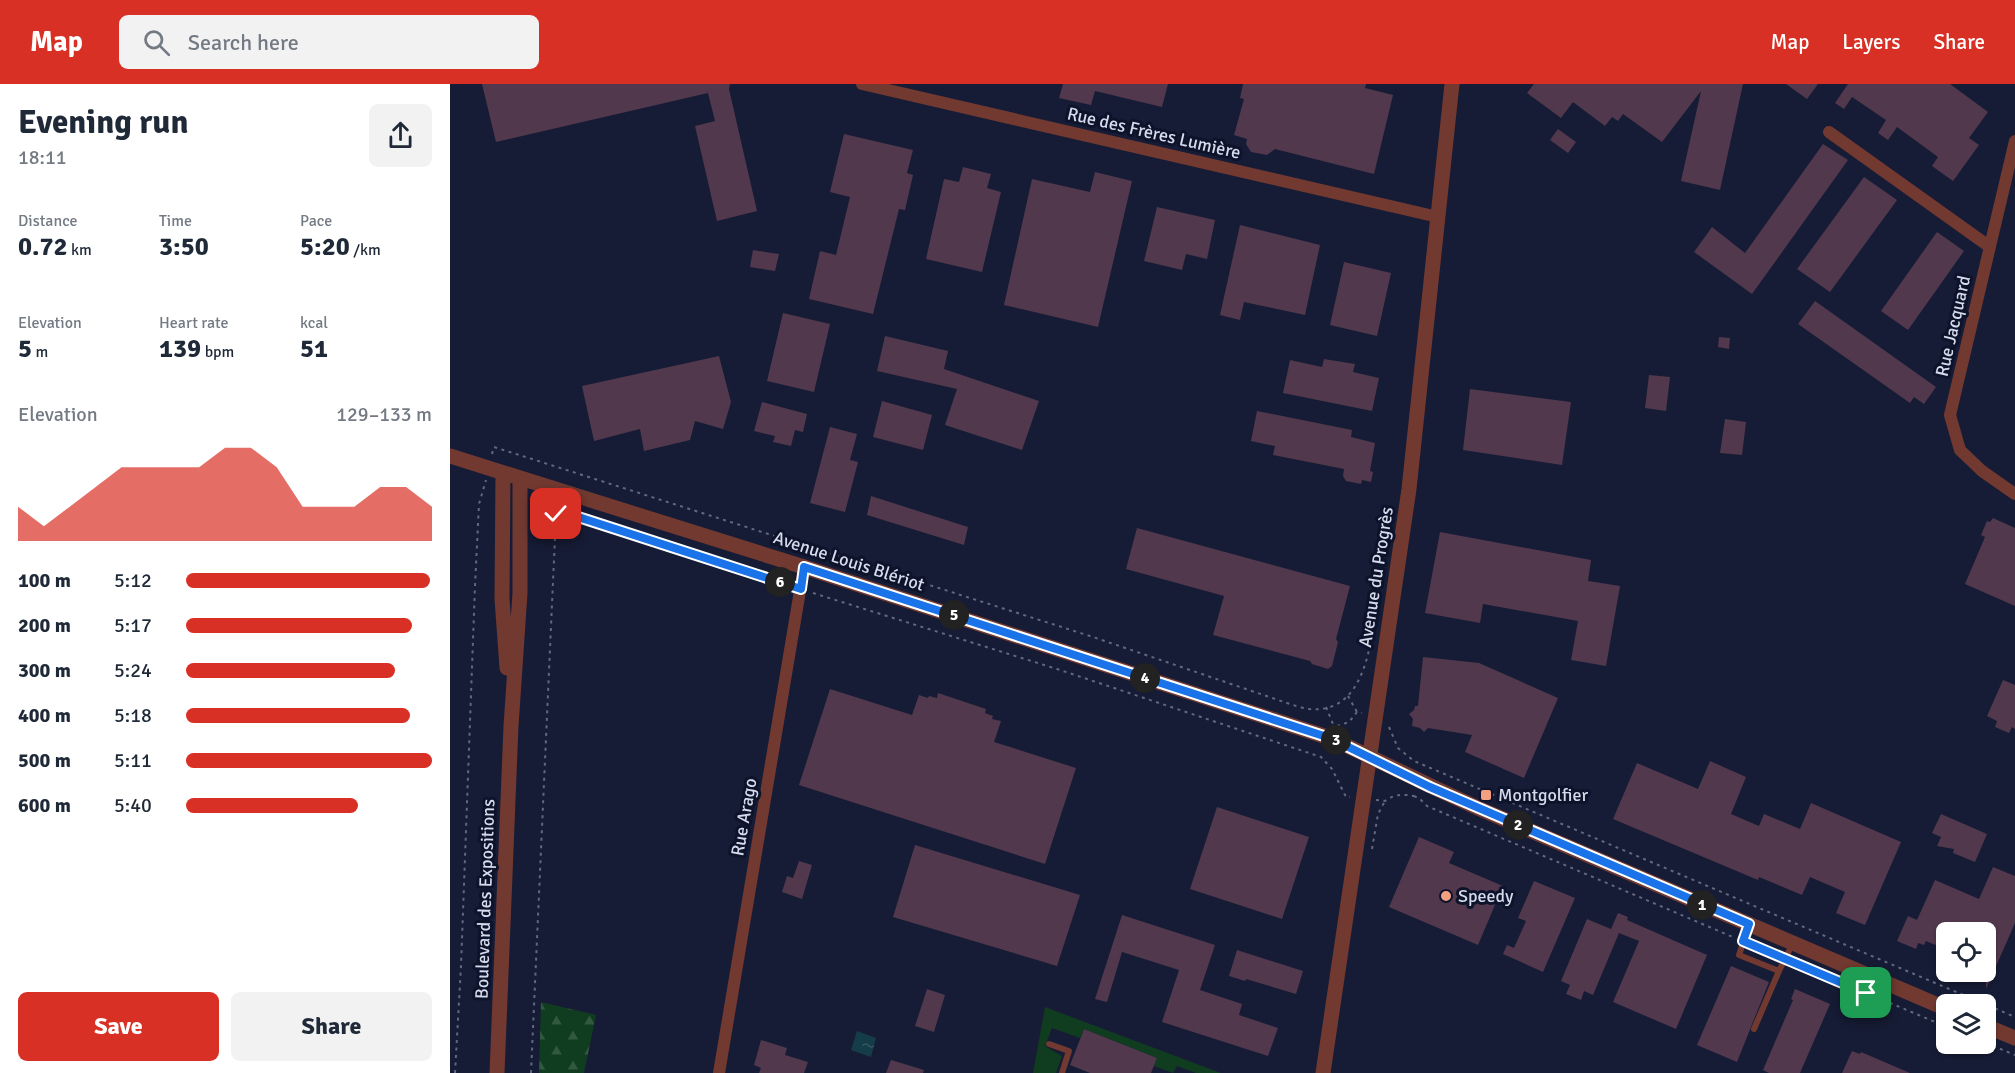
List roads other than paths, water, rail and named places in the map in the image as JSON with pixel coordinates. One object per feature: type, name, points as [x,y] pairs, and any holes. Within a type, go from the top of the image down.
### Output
[{"type":"street","name":"Rue des Frères Lumière","points":[[862,84],[1438,217]]},
{"type":"street","name":"Avenue du Progrès","points":[[1323,1073],[1409,489],[1452,84]]},
{"type":"street","points":[[1830,132],[1990,247]]},
{"type":"street","name":"Rue Jacquard","points":[[2015,141],[1950,415],[1960,450],[1982,471],[2015,494]]},
{"type":"street","name":"Avenue Louis Blériot","points":[[450,456],[804,567],[1330,738],[1470,805],[1936,1004]]},
{"type":"street","name":"Boulevard des Expositions","points":[[496,471],[511,726]]},
{"type":"street","name":"Boulevard des Expositions","points":[[497,1073],[511,726],[520,593],[520,478]]},
{"type":"street","name":"Rue Arago","points":[[719,1073],[804,567]]},
{"type":"street","points":[[1996,1030],[2015,1038]]},
{"type":"lane","points":[[1749,924],[1739,955],[1779,971]]},
{"type":"lane","points":[[1754,1029],[1793,943]]},
{"type":"lane","points":[[1049,1044],[1069,1051],[1062,1073]]},
{"type":"water","points":[[857,1031],[876,1038],[871,1057],[851,1050]]},
{"type":"place","name":"Montgolfier","points":[[1486,795]]},
{"type":"place","name":"Speedy","points":[[1446,896]]}]
